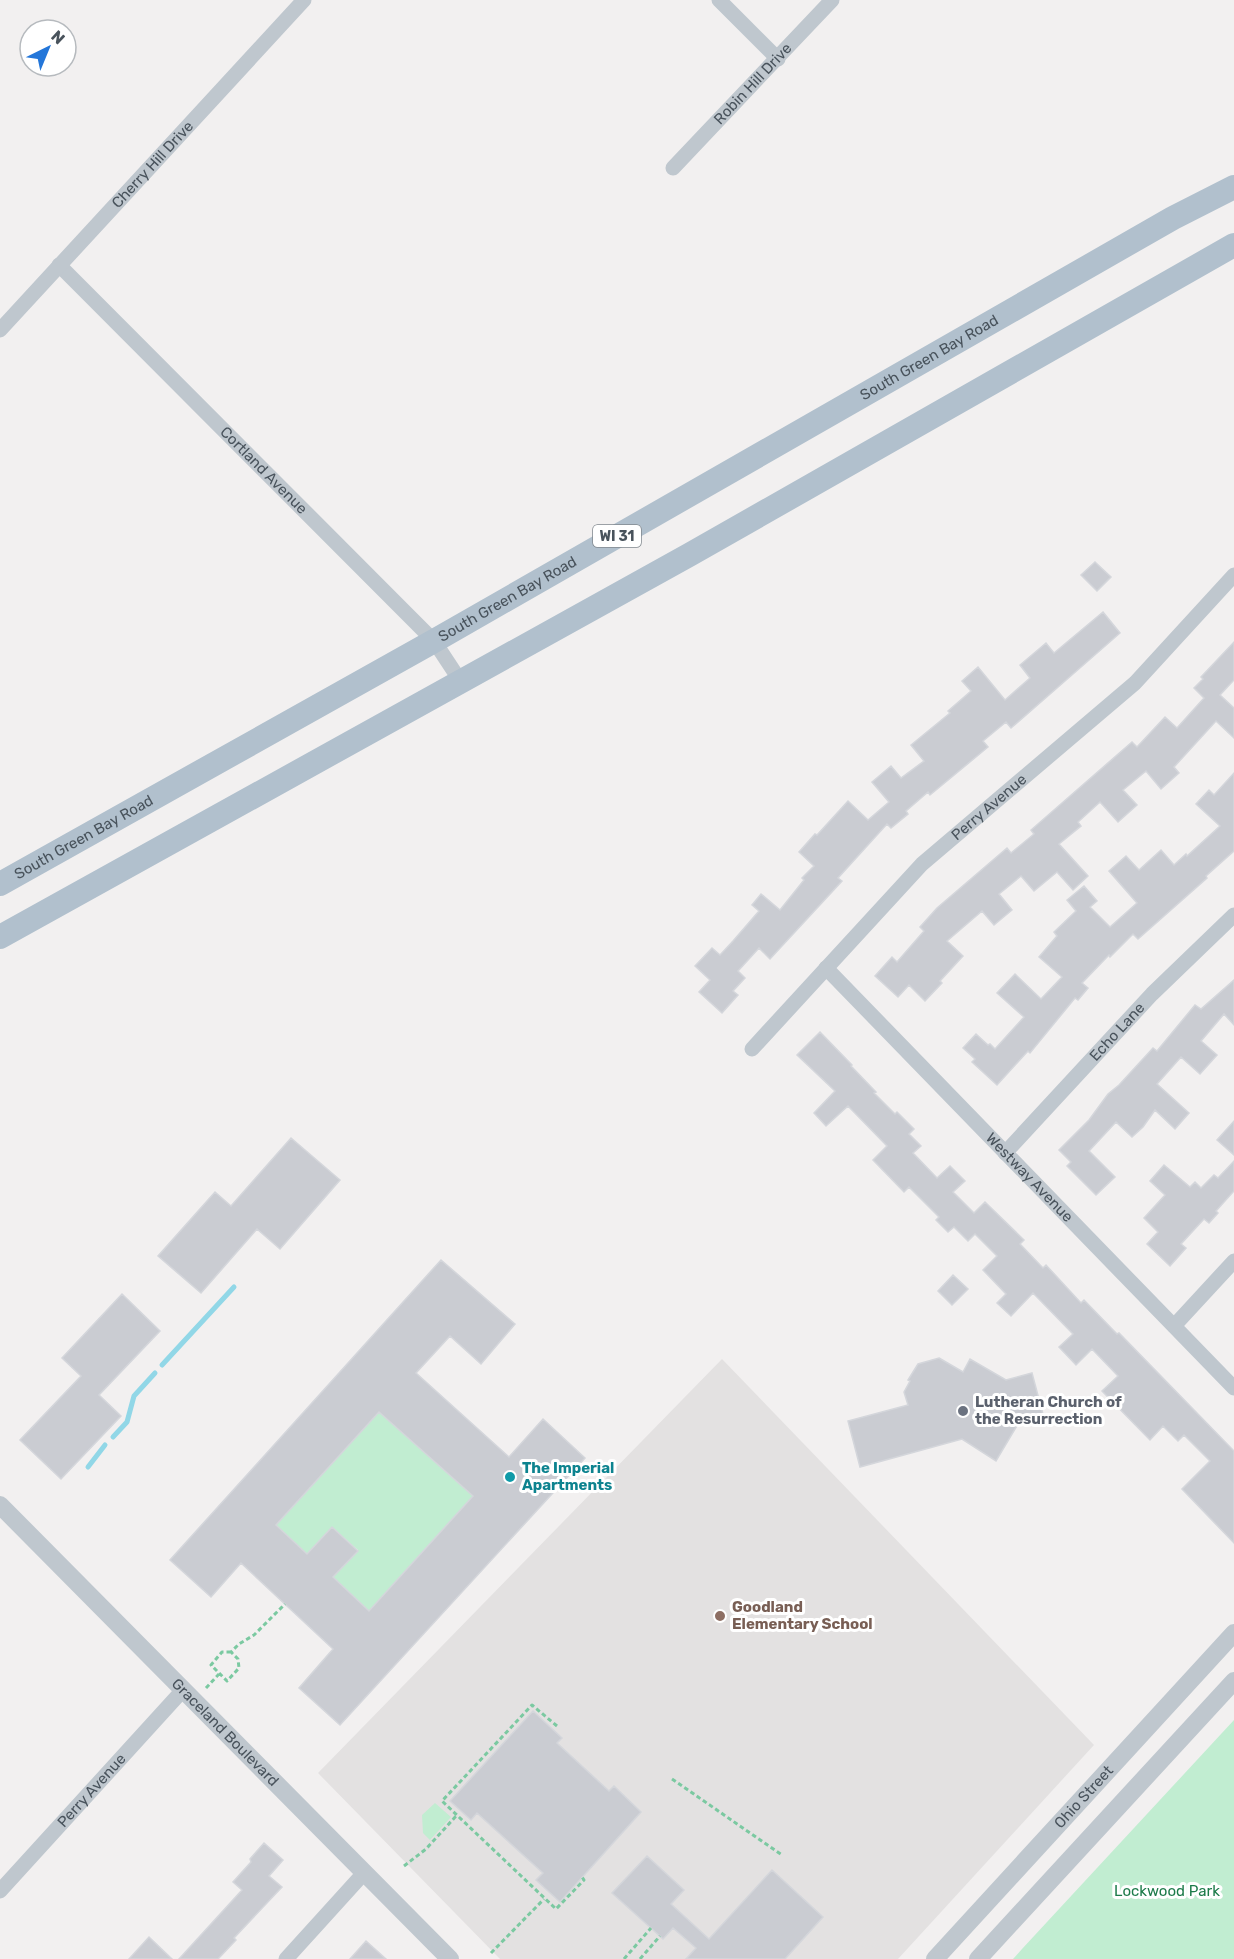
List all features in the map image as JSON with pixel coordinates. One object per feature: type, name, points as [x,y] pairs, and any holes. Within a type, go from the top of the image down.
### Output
[{"type":"main road","name":"South Green Bay Road","points":[[0,884],[434,641],[1173,218],[1234,187]]},
{"type":"main road","points":[[0,937],[689,555],[1234,245]]},
{"type":"street","name":"Cherry Hill Drive","points":[[0,330],[304,0]]},
{"type":"street","points":[[718,0],[777,59]]},
{"type":"street","name":"Robin Hill Drive","points":[[673,168],[832,0]]},
{"type":"street","name":"Cortland Avenue","points":[[59,265],[434,641],[461,682]]},
{"type":"street","name":"Perry Avenue","points":[[752,1049],[922,864],[1135,683],[1234,575]]},
{"type":"street","name":"Echo Lane","points":[[1005,1153],[1152,993],[1234,915]]},
{"type":"street","name":"Westway Avenue","points":[[826,969],[1234,1388]]},
{"type":"street","points":[[1174,1326],[1234,1261]]},
{"type":"street","name":"Graceland Boulevard","points":[[0,1505],[450,1959]]},
{"type":"street","name":"Ohio Street","points":[[935,1959],[1234,1633]]},
{"type":"street","points":[[978,1959],[1234,1682]]},
{"type":"street","name":"Perry Avenue","points":[[0,1891],[183,1690]]},
{"type":"street","points":[[286,1959],[364,1873]]},
{"type":"path","points":[[231,1652],[238,1659],[239,1668],[227,1681],[211,1665],[222,1652],[231,1652],[254,1635],[285,1604]]},
{"type":"path","points":[[557,1726],[532,1705],[442,1801],[556,1909],[585,1880],[582,1877]]},
{"type":"path","points":[[672,1779],[782,1855]]},
{"type":"path","points":[[404,1866],[426,1849],[456,1815]]},
{"type":"path","points":[[491,1953],[544,1899]]},
{"type":"path","points":[[624,1959],[651,1928]]},
{"type":"path","points":[[640,1959],[660,1936]]},
{"type":"shaded area","name":"Goodland Elementary School","points":[[722,1359],[1094,1745],[898,1959],[500,1959],[318,1773]]},
{"type":"green space","points":[[379,1412],[473,1496],[369,1611],[333,1577],[358,1550],[332,1527],[307,1554],[276,1525]]},
{"type":"green space","name":"Lockwood Park","points":[[1234,1720],[1234,1959],[1013,1959],[1022,1949]]},
{"type":"green space","points":[[435,1803],[451,1817],[430,1840],[423,1833],[422,1815]]},
{"type":"building","points":[[1095,562],[1111,577],[1097,591],[1081,575]]},
{"type":"building","points":[[1103,612],[1120,633],[1011,728],[1006,722],[983,741],[988,747],[930,795],[928,792],[906,811],[908,814],[891,828],[887,824],[838,878],[842,881],[770,959],[759,948],[738,971],[745,978],[733,991],[738,995],[722,1013],[699,992],[710,980],[695,966],[712,948],[720,955],[733,941],[759,911],[752,905],[761,894],[780,910],[804,880],[802,878],[814,866],[799,852],[815,834],[817,835],[848,801],[868,820],[889,802],[872,782],[891,766],[901,778],[924,761],[911,745],[950,713],[948,711],[971,691],[962,681],[978,667],[1005,700],[1030,678],[1020,665],[1046,643],[1054,653]]},
{"type":"building","points":[[1234,642],[1234,680],[1220,695],[1234,708],[1234,738],[1216,721],[1174,767],[1179,773],[1161,789],[1146,771],[1123,790],[1137,805],[1118,822],[1100,802],[1078,822],[1081,826],[1059,844],[1088,876],[1073,890],[1057,872],[1034,891],[1021,876],[999,894],[1012,910],[994,925],[982,911],[947,941],[963,956],[925,1001],[909,985],[898,997],[875,976],[892,957],[897,962],[924,931],[920,927],[937,908],[1007,848],[1011,853],[1034,834],[1031,830],[1132,742],[1137,747],[1165,717],[1177,728],[1204,698],[1194,688],[1203,679],[1201,677]]},
{"type":"building","points":[[1234,773],[1234,851],[1138,939],[1133,934],[1110,957],[1109,955],[1082,983],[1088,988],[1078,1000],[1075,998],[1030,1053],[1028,1051],[997,1085],[972,1062],[975,1059],[963,1048],[976,1034],[995,1049],[1024,1017],[997,993],[1015,974],[1041,999],[1062,977],[1039,957],[1057,936],[1054,932],[1076,911],[1067,900],[1084,886],[1097,901],[1090,907],[1110,927],[1137,903],[1109,871],[1126,856],[1139,870],[1161,850],[1174,865],[1186,854],[1187,856],[1220,826],[1196,804],[1209,790],[1214,795]]},
{"type":"building","points":[[1234,980],[1234,1025],[1224,1014],[1201,1041],[1217,1055],[1200,1074],[1181,1057],[1157,1084],[1189,1113],[1175,1129],[1155,1110],[1143,1127],[1132,1137],[1116,1122],[1089,1151],[1115,1177],[1096,1195],[1067,1166],[1071,1162],[1059,1150],[1089,1120],[1108,1094],[1153,1048],[1157,1051],[1195,1005],[1201,1009]]},
{"type":"building","points":[[820,1032],[876,1092],[874,1093],[914,1129],[909,1134],[921,1146],[913,1153],[937,1178],[950,1166],[965,1181],[953,1192],[974,1213],[985,1202],[1024,1240],[1020,1244],[1043,1268],[1046,1265],[1081,1303],[1084,1300],[1117,1334],[1119,1333],[1234,1451],[1234,1543],[1182,1489],[1210,1461],[1184,1435],[1178,1441],[1163,1426],[1150,1440],[1102,1391],[1118,1376],[1092,1349],[1076,1365],[1059,1347],[1073,1334],[1033,1293],[1011,1316],[997,1303],[1006,1294],[983,1270],[997,1256],[975,1234],[968,1241],[954,1227],[948,1232],[936,1220],[939,1217],[909,1187],[904,1192],[873,1160],[887,1146],[848,1106],[826,1126],[814,1113],[835,1091],[797,1055]]},
{"type":"building","points":[[1234,1121],[1234,1155],[1217,1140]]},
{"type":"building","points":[[291,1138],[340,1180],[280,1249],[257,1229],[201,1293],[158,1256],[215,1192],[231,1206]]},
{"type":"building","points":[[1234,1161],[1234,1191],[1216,1211],[1218,1213],[1209,1223],[1204,1219],[1181,1244],[1186,1248],[1170,1266],[1147,1244],[1158,1232],[1144,1218],[1165,1195],[1150,1181],[1164,1165],[1190,1187],[1195,1182],[1201,1188],[1214,1175],[1218,1178]]},
{"type":"building","name":"The Imperial Apartments","points":[[441,1260],[515,1324],[481,1364],[450,1336],[416,1373],[509,1457],[543,1419],[585,1458],[340,1725],[299,1688],[333,1649],[241,1563],[211,1597],[170,1560]],"holes":[[[379,1412],[473,1496],[369,1611],[333,1577],[358,1551],[332,1527],[307,1554],[276,1525]]]},
{"type":"building","points":[[953,1275],[968,1289],[952,1305],[938,1291]]},
{"type":"building","points":[[122,1294],[160,1331],[99,1395],[121,1416],[61,1479],[20,1440],[81,1376],[62,1358]]},
{"type":"building","name":"Lutheran Church of the Resurrection","points":[[939,1358],[963,1372],[970,1359],[1006,1380],[1032,1373],[1044,1418],[1018,1424],[996,1461],[962,1439],[860,1467],[848,1421],[908,1405],[904,1392],[918,1364]]},
{"type":"building","points":[[533,1711],[562,1738],[557,1743],[609,1791],[614,1786],[641,1812],[560,1902],[536,1880],[543,1873],[477,1813],[471,1820],[450,1801]]},
{"type":"building","points":[[264,1843],[283,1860],[269,1876],[282,1887],[234,1938],[236,1940],[218,1959],[179,1959],[242,1890],[233,1882]]},
{"type":"building","points":[[647,1856],[684,1890],[671,1904],[709,1939],[772,1870],[823,1917],[785,1959],[686,1959],[696,1948],[673,1928],[663,1939],[612,1893]]},
{"type":"building","points":[[149,1937],[172,1959],[129,1959]]},
{"type":"building","points":[[366,1941],[386,1959],[350,1959]]},
{"type":"waterway","points":[[162,1365],[234,1287]]},
{"type":"waterway","points":[[113,1437],[127,1422],[134,1396],[155,1373]]},
{"type":"waterway","points":[[88,1467],[105,1445]]},
{"type":"place","name":"Lutheran Church of the Resurrection","points":[[963,1411]]},
{"type":"place","name":"The Imperial Apartments","points":[[510,1477]]},
{"type":"place","name":"Goodland Elementary School","points":[[720,1616]]}]
